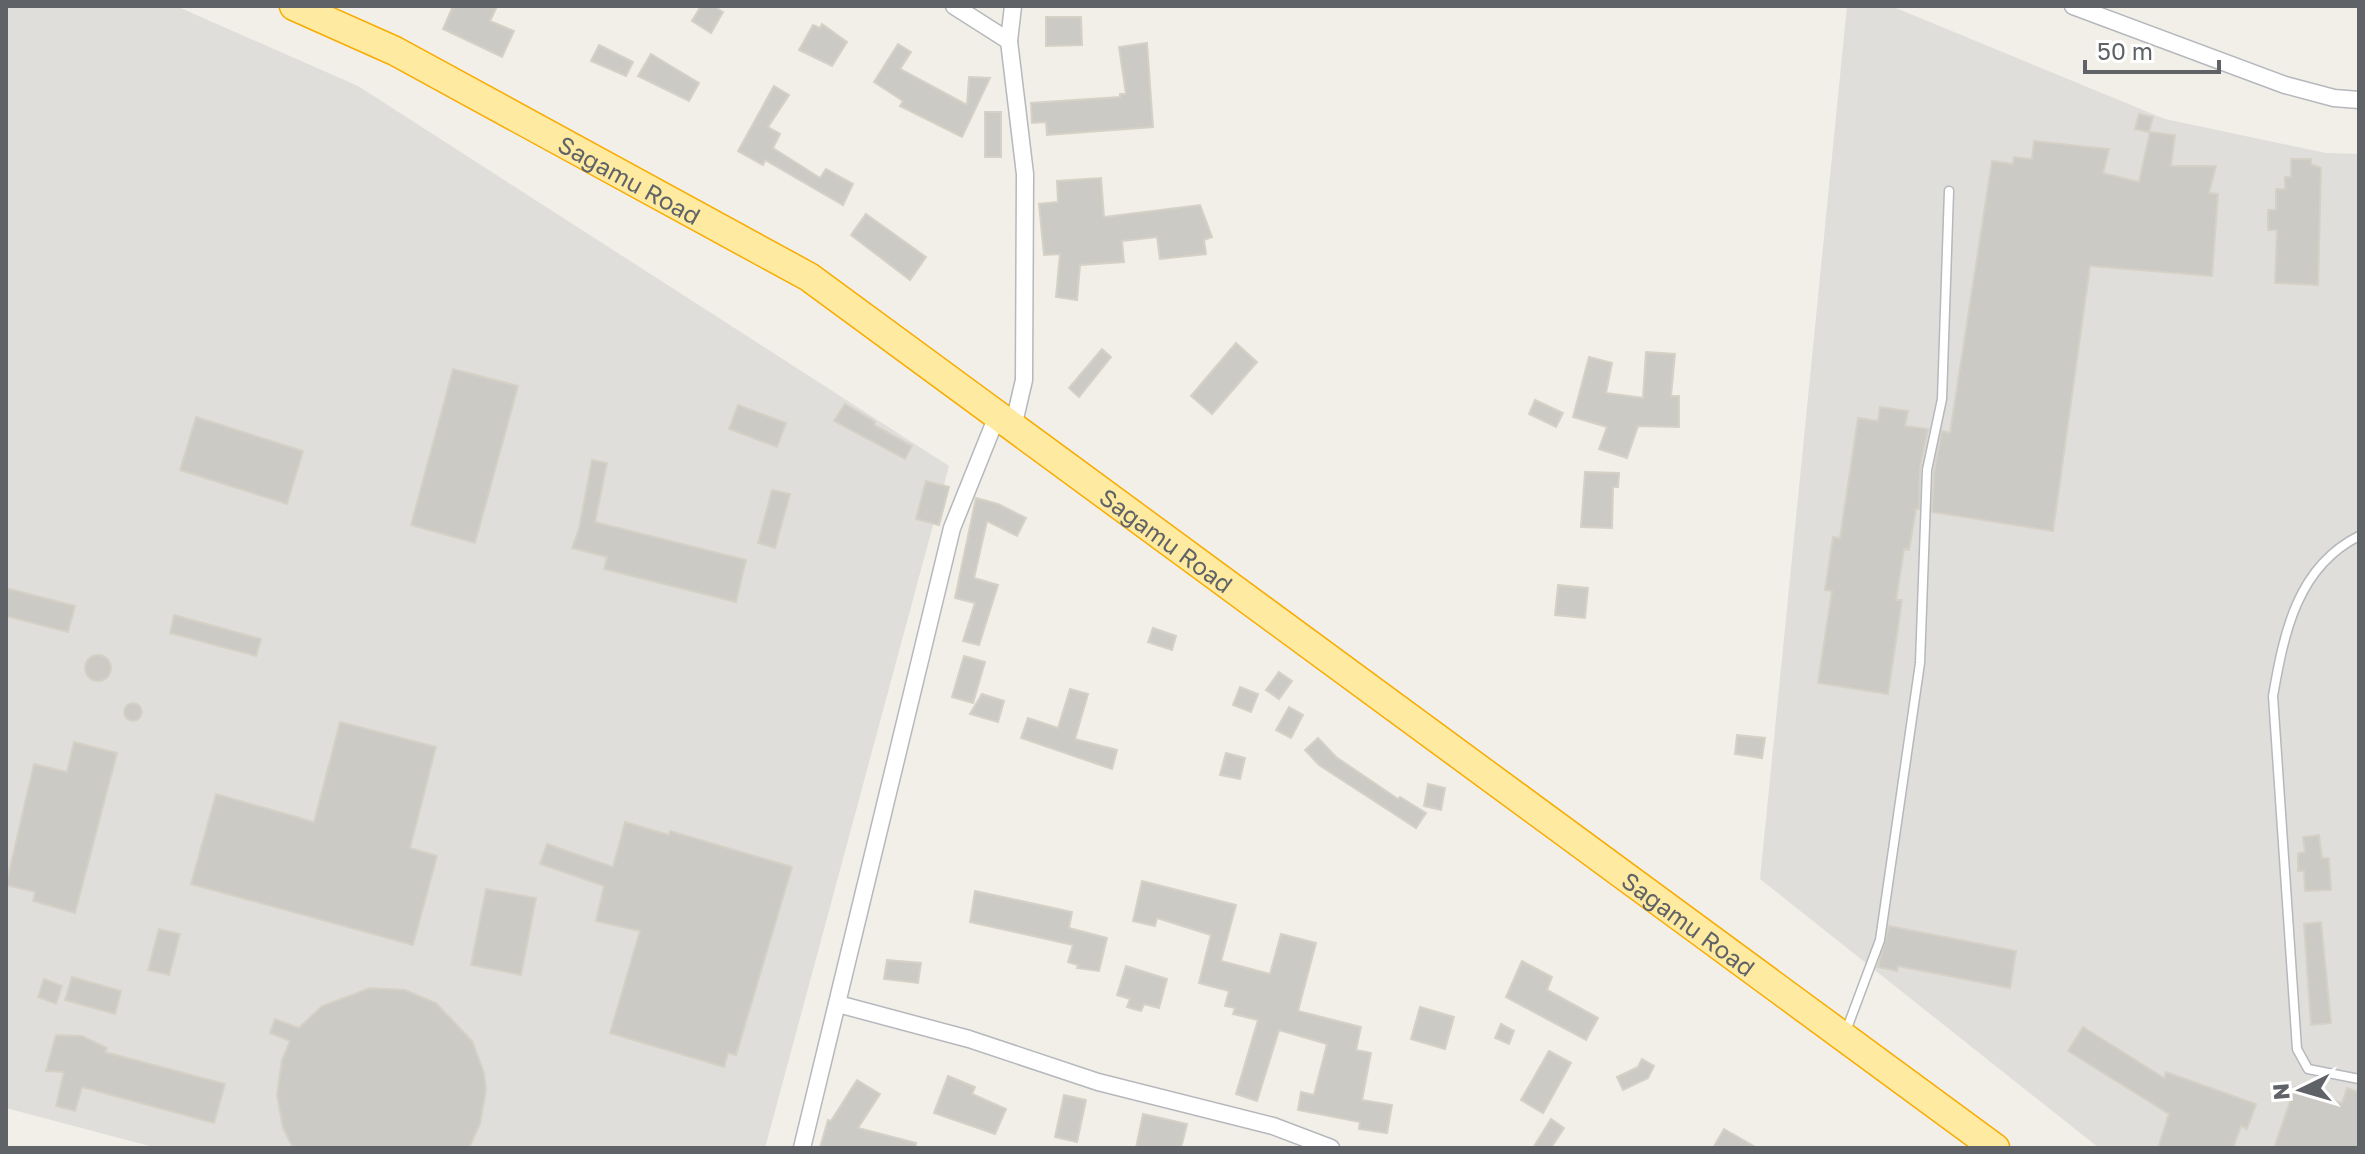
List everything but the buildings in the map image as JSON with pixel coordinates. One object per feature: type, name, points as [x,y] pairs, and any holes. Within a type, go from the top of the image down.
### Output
[{"type":"highway","name":"Sagamu Road","points":[[294,6],[395,51],[809,277],[1995,1148]]},
{"type":"street","points":[[954,6],[1009,41]]},
{"type":"street","points":[[802,1148],[952,528],[1024,380],[1025,174],[1009,41],[1013,6]]},
{"type":"street","points":[[2073,6],[2285,85],[2334,98],[2359,100]]},
{"type":"street","points":[[838,1004],[969,1039],[1098,1082],[1273,1126],[1331,1148]]},
{"type":"lane","points":[[1844,1037],[1880,940],[1920,663],[1927,470],[1942,399],[1949,191]]},
{"type":"lane","points":[[2359,536],[2338,547],[2311,574],[2286,636],[2273,696],[2297,1049],[2308,1069],[2359,1079]]},
{"type":"shaded area","points":[[6,6],[176,6],[358,86],[949,466],[765,1148],[157,1148],[6,1108]]},
{"type":"shaded area","points":[[1847,6],[1891,6],[2165,119],[2326,153],[2359,154],[2359,1148],[2099,1148],[1760,879]]}]
